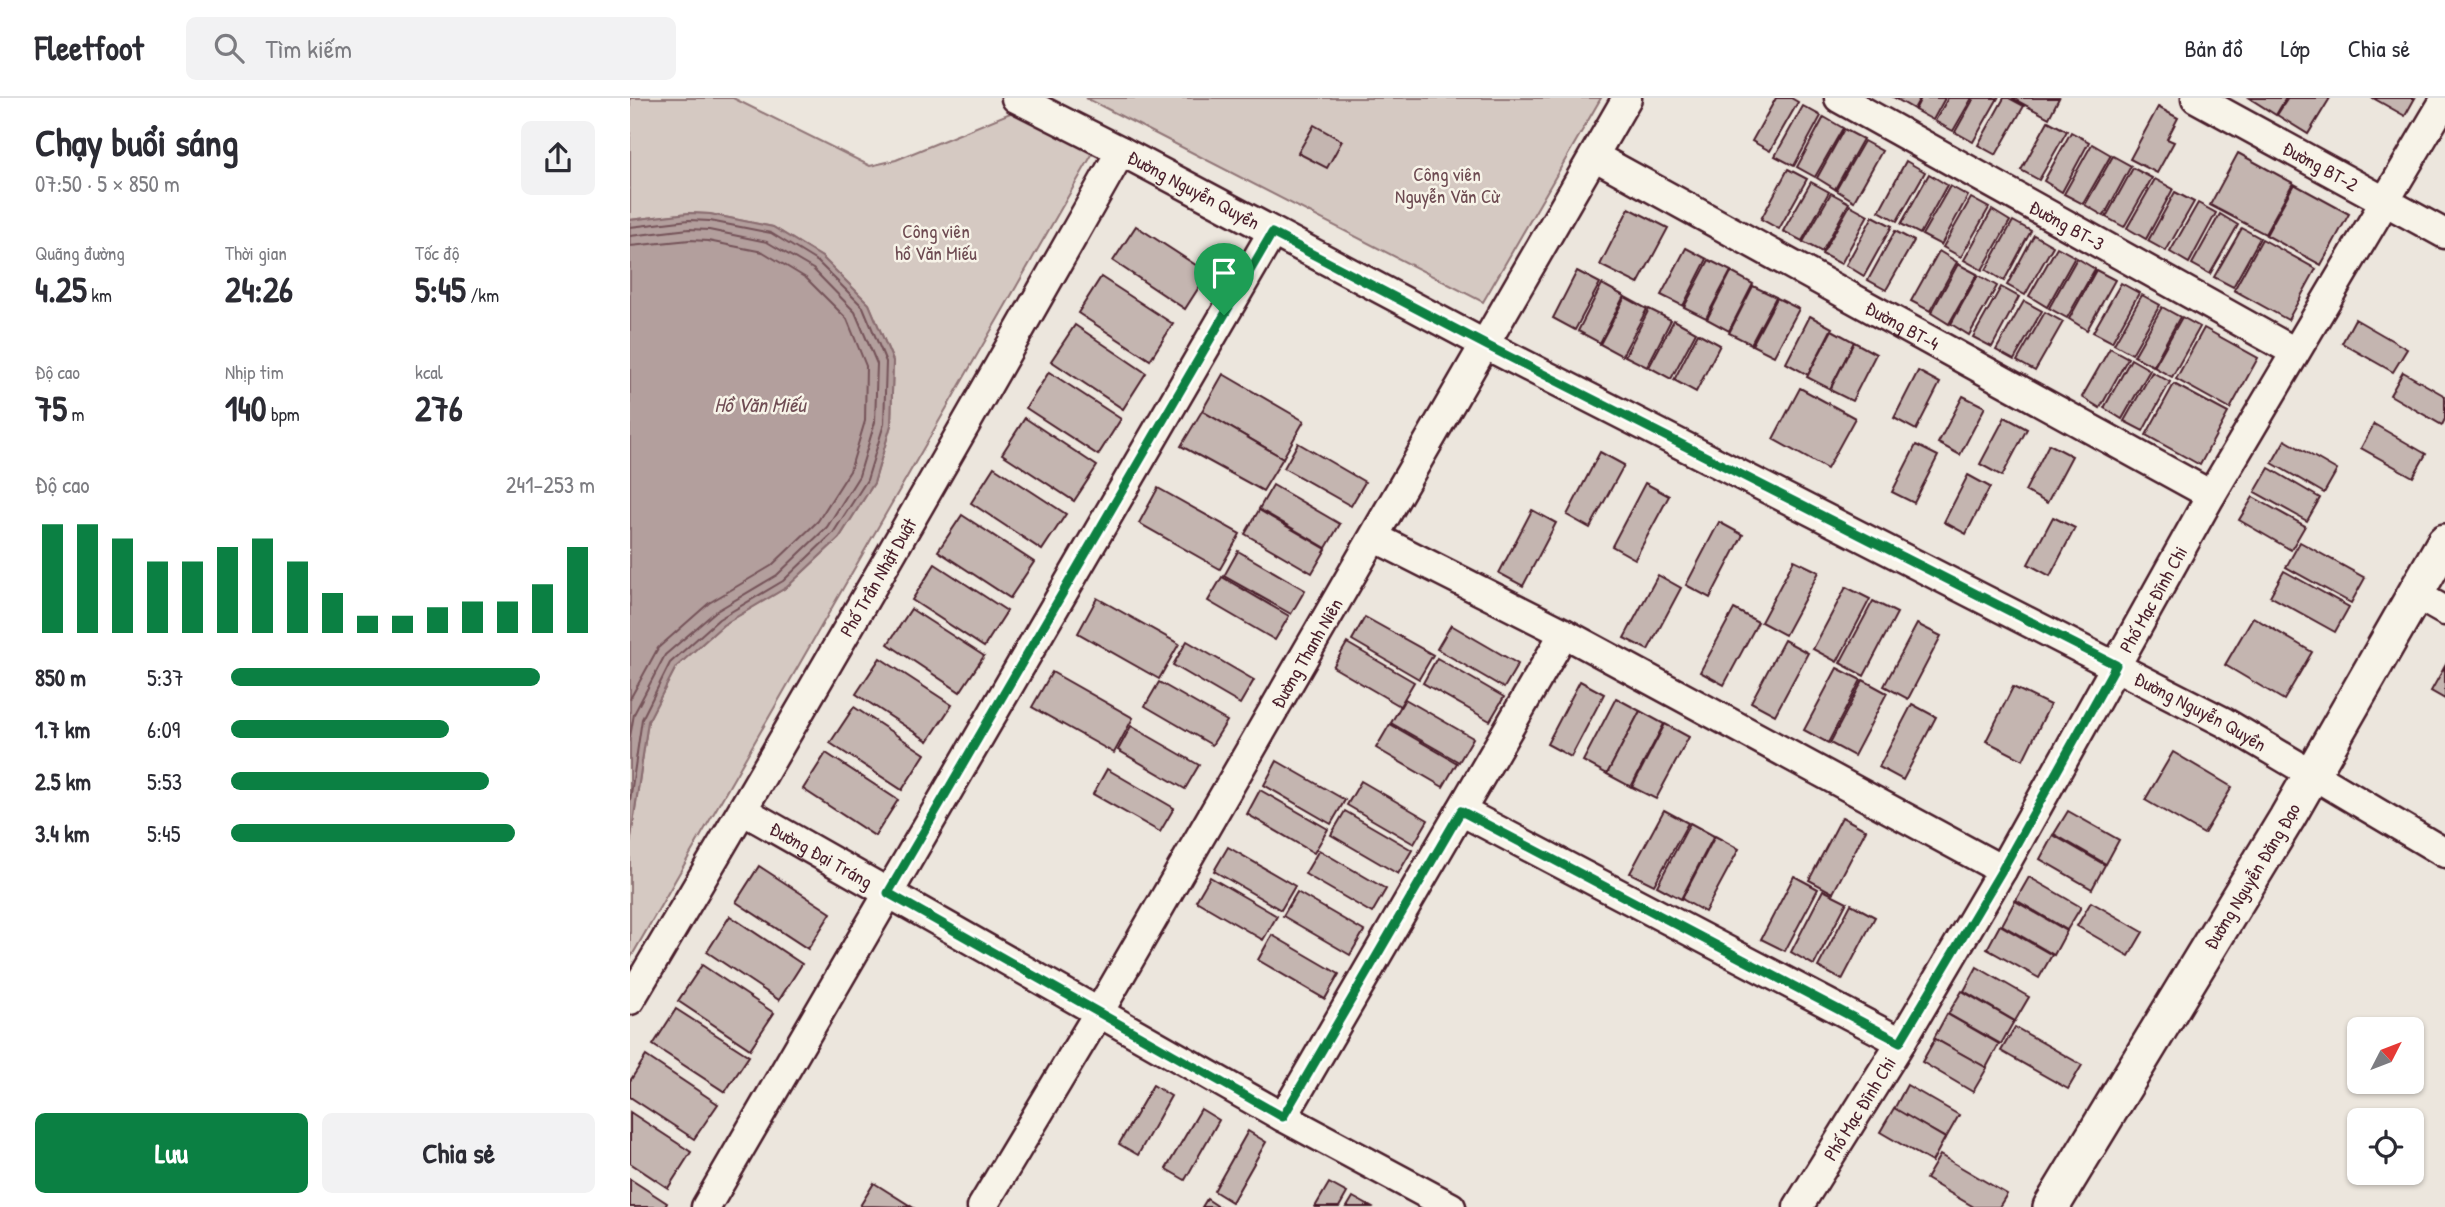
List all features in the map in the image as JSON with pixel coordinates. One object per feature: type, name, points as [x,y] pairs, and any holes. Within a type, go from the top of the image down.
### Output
[{"type":"main road","name":"Đường Nguyễn Đăng Đạo","points":[[2051,1207],[2312,774],[2445,542]]},
{"type":"street","name":"Đường Nguyễn Quyền","points":[[1016,98],[1486,345],[2224,722],[2445,853]]},
{"type":"street","name":"Đường Thanh Niên","points":[[987,1205],[1627,98]]},
{"type":"street","name":"Đường BT-3","points":[[1839,98],[2295,352]]},
{"type":"street","name":"Đường BT-2","points":[[2196,98],[2445,234]]},
{"type":"street","name":"Phố Mạc Đĩnh Chi","points":[[1798,1207],[2002,870],[2211,495],[2445,100]]},
{"type":"street","name":"Phố Trần Nhật Duật","points":[[630,1000],[920,507],[1121,151]]},
{"type":"street","name":"Đường BT-4","points":[[1594,156],[2211,495]]},
{"type":"street","points":[[706,1207],[1272,233]]},
{"type":"street","points":[[1374,537],[1564,633],[2002,870]]},
{"type":"street","points":[[2415,594],[2445,611]]},
{"type":"street","points":[[1283,1117],[1564,633]]},
{"type":"street","name":"Đường Đại Tráng","points":[[744,810],[1283,1117],[1451,1207]]},
{"type":"street","points":[[1461,811],[1900,1042]]},
{"type":"green space","name":"Công viên hồ Văn Miếu","points":[[630,98],[733,98],[870,166],[896,160],[1015,111],[1093,153],[630,959],[630,844],[648,721],[676,667],[723,625],[787,587],[839,538],[874,483],[891,425],[893,361],[869,304],[822,257],[773,227],[710,214],[689,213],[630,220]]},
{"type":"green space","name":"Công viên Nguyễn Văn Cừ","points":[[1086,98],[1601,98],[1483,302]]},
{"type":"water","name":"Hồ Văn Miếu","points":[[689,213],[710,214],[773,227],[822,257],[869,304],[893,361],[891,425],[874,483],[839,538],[787,587],[723,625],[676,667],[648,721],[630,844],[630,220]]},
{"type":"building","points":[[1776,98],[1791,98],[1798,102],[1770,151],[1752,141]]},
{"type":"building","points":[[1895,98],[1920,98],[1914,109]]},
{"type":"building","points":[[1921,98],[1945,98],[1933,120],[1915,110]]},
{"type":"building","points":[[1948,98],[1972,98],[1953,131],[1935,121]]},
{"type":"building","points":[[1974,98],[1998,98],[1973,142],[1955,132]]},
{"type":"building","points":[[2004,98],[2024,106],[1996,155],[1978,145]]},
{"type":"building","points":[[2012,98],[2059,98],[2049,118]]},
{"type":"building","points":[[2249,98],[2286,98],[2276,115]]},
{"type":"building","points":[[2288,98],[2330,98],[2308,134],[2277,115]]},
{"type":"building","points":[[2373,98],[2415,98],[2405,116]]},
{"type":"building","points":[[1803,106],[1821,116],[1794,166],[1775,156]]},
{"type":"building","points":[[2158,107],[2178,118],[2167,139],[2174,142],[2157,173],[2130,159]]},
{"type":"building","points":[[1824,117],[1843,128],[1815,177],[1797,167]]},
{"type":"building","points":[[2048,121],[2067,131],[2039,180],[2021,170]]},
{"type":"building","points":[[1314,125],[1342,141],[1327,168],[1298,153]]},
{"type":"building","points":[[1844,129],[1863,139],[1835,189],[1817,178]]},
{"type":"building","points":[[2071,132],[2089,142],[2062,192],[2044,181]]},
{"type":"building","points":[[1864,141],[1882,151],[1854,201],[1836,190]]},
{"type":"building","points":[[2092,144],[2111,155],[2083,204],[2064,194]]},
{"type":"building","points":[[2238,153],[2293,183],[2265,234],[2210,205]]},
{"type":"building","points":[[2113,156],[2131,166],[2104,216],[2085,205]]},
{"type":"building","points":[[1906,161],[1925,172],[1897,221],[1879,211]]},
{"type":"building","points":[[2133,168],[2152,178],[2124,227],[2106,217]]},
{"type":"building","points":[[1788,169],[1807,179],[1779,229],[1761,219]]},
{"type":"building","points":[[1929,174],[1947,185],[1920,234],[1901,224]]},
{"type":"building","points":[[2155,179],[2173,189],[2146,239],[2127,228]]},
{"type":"building","points":[[1811,182],[1829,192],[1802,241],[1783,231]]},
{"type":"building","points":[[2294,184],[2349,214],[2321,265],[2266,235]]},
{"type":"building","points":[[1950,186],[1968,196],[1941,245],[1922,235]]},
{"type":"building","points":[[2175,192],[2194,202],[2166,251],[2148,241]]},
{"type":"building","points":[[1831,193],[1849,203],[1822,252],[1803,242]]},
{"type":"building","points":[[1971,198],[1989,208],[1961,257],[1943,247]]},
{"type":"building","points":[[2198,203],[2216,213],[2189,263],[2170,252]]},
{"type":"building","points":[[1850,205],[1868,215],[1841,264],[1822,254]]},
{"type":"building","points":[[1629,208],[1668,228],[1638,284],[1600,265]]},
{"type":"building","points":[[1992,210],[2010,221],[1982,270],[1964,260]]},
{"type":"building","points":[[2220,214],[2238,225],[2210,274],[2192,264]]},
{"type":"building","points":[[1873,216],[1892,226],[1864,276],[1846,265]]},
{"type":"building","points":[[2013,221],[2031,231],[2004,281],[1986,270]]},
{"type":"building","points":[[1136,226],[1208,273],[1185,309],[1113,261]]},
{"type":"building","points":[[2242,228],[2260,238],[2233,287],[2214,277]]},
{"type":"building","points":[[1895,231],[1914,241],[1886,290],[1868,280]]},
{"type":"building","points":[[2034,235],[2053,246],[2025,295],[2007,285]]},
{"type":"building","points":[[2262,239],[2316,269],[2288,320],[2234,290]]},
{"type":"building","points":[[2057,247],[2075,257],[2047,307],[2029,296]]},
{"type":"building","points":[[1686,248],[1707,259],[1683,306],[1661,295]]},
{"type":"building","points":[[1939,251],[1957,262],[1930,311],[1911,301]]},
{"type":"building","points":[[2077,258],[2095,269],[2067,318],[2049,308]]},
{"type":"building","points":[[1709,260],[1731,271],[1706,318],[1684,307]]},
{"type":"building","points":[[1958,264],[1977,274],[1949,324],[1931,313]]},
{"type":"building","points":[[2096,270],[2115,280],[2087,330],[2069,319]]},
{"type":"building","points":[[1577,271],[1600,283],[1575,330],[1553,318]]},
{"type":"building","points":[[1731,272],[1753,284],[1729,331],[1707,319]]},
{"type":"building","points":[[1978,275],[1997,286],[1969,335],[1951,324]]},
{"type":"building","points":[[1101,277],[1173,324],[1150,360],[1078,313]]},
{"type":"building","points":[[2121,283],[2139,293],[2112,342],[2093,332]]},
{"type":"building","points":[[1602,284],[1624,296],[1600,343],[1578,331]]},
{"type":"building","points":[[1753,286],[1776,297],[1751,344],[1729,333]]},
{"type":"building","points":[[2001,287],[2019,297],[1992,347],[1973,337]]},
{"type":"building","points":[[2142,295],[2160,305],[2132,354],[2114,344]]},
{"type":"building","points":[[1625,297],[1647,309],[1622,356],[1600,344]]},
{"type":"building","points":[[1777,298],[1799,309],[1774,356],[1752,345]]},
{"type":"building","points":[[2024,301],[2042,311],[2014,360],[1996,350]]},
{"type":"building","points":[[2162,307],[2180,317],[2153,366],[2134,356]]},
{"type":"building","points":[[1649,309],[1671,320],[1647,367],[1625,356]]},
{"type":"building","points":[[2045,312],[2063,322],[2035,371],[2017,361]]},
{"type":"building","points":[[1810,316],[1832,328],[1808,375],[1786,363]]},
{"type":"building","points":[[2182,317],[2200,327],[2172,377],[2154,367]]},
{"type":"building","points":[[2355,319],[2407,349],[2393,372],[2342,343]]},
{"type":"building","points":[[1674,320],[1696,332],[1671,379],[1649,367]]},
{"type":"building","points":[[1075,325],[1146,373],[1123,409],[1051,361]]},
{"type":"building","points":[[2204,328],[2258,358],[2230,409],[2176,379]]},
{"type":"building","points":[[1832,330],[1854,342],[1830,389],[1807,377]]},
{"type":"building","points":[[1698,333],[1720,345],[1696,392],[1674,380]]},
{"type":"building","points":[[1854,342],[1876,354],[1852,401],[1830,390]]},
{"type":"building","points":[[2110,348],[2128,358],[2100,408],[2082,397]]},
{"type":"building","points":[[2131,359],[2150,370],[2122,419],[2104,408]]},
{"type":"building","points":[[1918,371],[1940,383],[1916,430],[1894,418]]},
{"type":"building","points":[[1049,372],[1121,419],[1098,455],[1026,408]]},
{"type":"building","points":[[2152,372],[2170,382],[2143,431],[2124,421]]},
{"type":"building","points":[[2403,372],[2445,396],[2445,419],[2442,425],[2390,395]]},
{"type":"building","points":[[1223,374],[1304,421],[1283,458],[1202,411]]},
{"type":"building","points":[[2174,384],[2228,413],[2200,465],[2146,435]]},
{"type":"building","points":[[1800,388],[1855,418],[1827,469],[1773,439]]},
{"type":"building","points":[[1963,396],[1985,407],[1960,455],[1938,443]]},
{"type":"building","points":[[1202,411],[1283,458],[1263,491],[1181,446]]},
{"type":"building","points":[[2005,417],[2027,429],[2002,476],[1980,464]]},
{"type":"building","points":[[1025,418],[1097,466],[1074,501],[1002,454]]},
{"type":"building","points":[[2374,424],[2426,454],[2413,477],[2361,448]]},
{"type":"building","points":[[2285,440],[2337,470],[2324,493],[2272,463]]},
{"type":"building","points":[[1298,443],[1365,482],[1351,506],[1284,468]]},
{"type":"building","points":[[2049,444],[2072,456],[2047,503],[2025,491]]},
{"type":"building","points":[[1916,445],[1938,456],[1914,503],[1892,492]]},
{"type":"building","points":[[1600,452],[1624,465],[1590,528],[1567,515]]},
{"type":"building","points":[[994,467],[1066,514],[1042,550],[971,503]]},
{"type":"building","points":[[2269,468],[2320,498],[2307,521],[2255,492]]},
{"type":"building","points":[[1968,475],[1990,487],[1966,534],[1944,522]]},
{"type":"building","points":[[1645,483],[1669,496],[1635,559],[1612,546]]},
{"type":"building","points":[[1273,485],[1340,524],[1326,548],[1259,509]]},
{"type":"building","points":[[1158,488],[1240,534],[1220,569],[1139,523]]},
{"type":"building","points":[[2253,497],[2305,526],[2291,550],[2239,520]]},
{"type":"building","points":[[1259,510],[1326,549],[1312,573],[1245,534]]},
{"type":"building","points":[[1532,510],[1556,523],[1523,586],[1499,573]]},
{"type":"building","points":[[962,515],[1034,562],[1010,598],[938,551]]},
{"type":"building","points":[[2053,517],[2075,528],[2050,576],[2028,564]]},
{"type":"building","points":[[1719,522],[1743,535],[1710,598],[1686,585]]},
{"type":"building","points":[[2300,542],[2365,578],[2351,603],[2286,567]]},
{"type":"building","points":[[1238,551],[1305,590],[1291,614],[1224,576]]},
{"type":"building","points":[[1794,560],[1819,572],[1785,635],[1761,622]]},
{"type":"building","points":[[935,564],[1007,611],[984,647],[912,600]]},
{"type":"building","points":[[2284,571],[2349,607],[2335,632],[2270,596]]},
{"type":"building","points":[[1658,575],[1681,588],[1648,650],[1624,638]]},
{"type":"building","points":[[1222,577],[1289,616],[1275,640],[1208,601]]},
{"type":"building","points":[[1846,587],[1870,599],[1837,662],[1813,649]]},
{"type":"building","points":[[1097,598],[1179,644],[1159,679],[1078,633]]},
{"type":"building","points":[[1873,601],[1897,613],[1864,676],[1840,663]]},
{"type":"building","points":[[911,609],[984,656],[960,692],[888,644]]},
{"type":"building","points":[[1734,609],[1758,622],[1724,685],[1700,672]]},
{"type":"building","points":[[1365,617],[1433,655],[1419,679],[1352,640]]},
{"type":"building","points":[[2253,617],[2312,652],[2284,700],[2225,665]]},
{"type":"building","points":[[1917,624],[1941,636],[1908,699],[1884,686]]},
{"type":"building","points":[[1451,625],[1518,664],[1504,688],[1437,649]]},
{"type":"building","points":[[1784,640],[1808,653],[1775,715],[1751,702]]},
{"type":"building","points":[[1187,641],[1254,680],[1240,704],[1173,665]]},
{"type":"building","points":[[1347,643],[1414,682],[1400,706],[1333,667]]},
{"type":"building","points":[[880,658],[952,705],[928,741],[856,694]]},
{"type":"building","points":[[1437,658],[1504,697],[1490,721],[1423,683]]},
{"type":"building","points":[[2445,666],[2445,699],[2431,691]]},
{"type":"building","points":[[1837,668],[1861,680],[1828,743],[1804,730]]},
{"type":"building","points":[[1052,672],[1133,718],[1114,753],[1032,707]]},
{"type":"building","points":[[1863,680],[1887,693],[1854,756],[1830,743]]},
{"type":"building","points":[[1580,681],[1604,694],[1571,757],[1547,744]]},
{"type":"building","points":[[1159,682],[1227,721],[1212,745],[1145,706]]},
{"type":"building","points":[[2013,687],[2050,705],[2023,760],[1986,741]]},
{"type":"building","points":[[1616,698],[1640,711],[1607,774],[1583,761]]},
{"type":"building","points":[[1405,699],[1473,738],[1459,762],[1391,723]]},
{"type":"building","points":[[1912,704],[1936,717],[1903,780],[1879,767]]},
{"type":"building","points":[[854,707],[925,754],[902,790],[830,743]]},
{"type":"building","points":[[1640,711],[1664,724],[1631,787],[1607,774]]},
{"type":"building","points":[[1390,724],[1457,763],[1443,787],[1376,748]]},
{"type":"building","points":[[1665,724],[1689,737],[1656,799],[1632,787]]},
{"type":"building","points":[[1131,726],[1199,765],[1185,789],[1118,750]]},
{"type":"building","points":[[2173,752],[2232,787],[2204,834],[2145,800]]},
{"type":"building","points":[[826,753],[898,800],[875,836],[803,789]]},
{"type":"building","points":[[1277,761],[1345,800],[1331,824],[1264,785]]},
{"type":"building","points":[[1107,769],[1174,808],[1160,832],[1093,794]]},
{"type":"building","points":[[1361,781],[1428,820],[1414,844],[1347,805]]},
{"type":"building","points":[[1260,790],[1328,829],[1314,853],[1247,814]]},
{"type":"building","points":[[1664,810],[1688,823],[1654,885],[1630,873]]},
{"type":"building","points":[[1345,811],[1412,850],[1398,874],[1331,835]]},
{"type":"building","points":[[2068,811],[2119,840],[2106,864],[2054,834]]},
{"type":"building","points":[[1842,817],[1866,830],[1833,893],[1809,880]]},
{"type":"building","points":[[1690,823],[1714,836],[1681,899],[1657,886]]},
{"type":"building","points":[[2053,835],[2105,865],[2092,889],[2040,859]]},
{"type":"building","points":[[1715,836],[1739,849],[1705,912],[1682,899]]},
{"type":"building","points":[[1228,847],[1295,886],[1281,910],[1214,871]]},
{"type":"building","points":[[1319,850],[1386,889],[1372,913],[1305,874]]},
{"type":"building","points":[[759,866],[831,913],[808,949],[736,902]]},
{"type":"building","points":[[1794,876],[1818,889],[1785,951],[1761,939]]},
{"type":"building","points":[[1210,877],[1277,916],[1263,940],[1196,901]]},
{"type":"building","points":[[2029,877],[2081,907],[2067,930],[2016,900]]},
{"type":"building","points":[[1823,890],[1847,902],[1814,965],[1791,952]]},
{"type":"building","points":[[1297,892],[1364,931],[1350,955],[1283,916]]},
{"type":"building","points":[[2015,901],[2067,931],[2054,955],[2002,925]]},
{"type":"building","points":[[2091,902],[2143,932],[2129,956],[2077,926]]},
{"type":"building","points":[[1851,904],[1875,917],[1842,980],[1818,967]]},
{"type":"building","points":[[730,916],[802,964],[779,1000],[707,952]]},
{"type":"building","points":[[2000,925],[2052,955],[2039,978],[1987,949]]},
{"type":"building","points":[[1272,935],[1339,974],[1325,999],[1258,960]]},
{"type":"building","points":[[702,965],[774,1013],[750,1049],[678,1001]]},
{"type":"building","points":[[1977,967],[2029,997],[2015,1021],[1964,991]]},
{"type":"building","points":[[1962,991],[2014,1021],[2001,1044],[1948,1014]]},
{"type":"building","points":[[676,1009],[749,1056],[725,1092],[653,1045]]},
{"type":"building","points":[[1947,1014],[1999,1044],[1986,1068],[1934,1038]]},
{"type":"building","points":[[2015,1027],[2082,1065],[2068,1089],[2001,1051]]},
{"type":"building","points":[[1935,1039],[1987,1068],[1973,1092],[1922,1062]]},
{"type":"building","points":[[646,1056],[718,1104],[694,1139],[630,1097],[630,1081]]},
{"type":"building","points":[[1153,1085],[1171,1096],[1138,1155],[1119,1144]]},
{"type":"building","points":[[1907,1085],[1959,1115],[1946,1138],[1894,1109]]},
{"type":"building","points":[[1894,1108],[1945,1138],[1932,1162],[1880,1132]]},
{"type":"building","points":[[1201,1109],[1219,1120],[1185,1180],[1166,1169]]},
{"type":"building","points":[[630,1112],[691,1152],[668,1188],[630,1163]]},
{"type":"building","points":[[1248,1131],[1266,1142],[1232,1202],[1214,1191]]},
{"type":"building","points":[[1940,1155],[2007,1194],[1999,1207],[1974,1207],[1926,1179]]},
{"type":"building","points":[[630,1179],[667,1203],[665,1207],[630,1207]]},
{"type":"building","points":[[874,1183],[912,1207],[860,1206]]},
{"type":"building","points":[[1329,1183],[1347,1193],[1339,1207],[1315,1207]]},
{"type":"building","points":[[1353,1197],[1371,1207],[1347,1207]]},
{"type":"building","points":[[1207,1199],[1219,1207],[1202,1207]]},
{"type":"route","points":[[1272,233],[1486,345],[2116,665],[2002,870],[1900,1042],[1461,811],[1283,1117],[888,893],[1224,315],[1272,233]]}]
